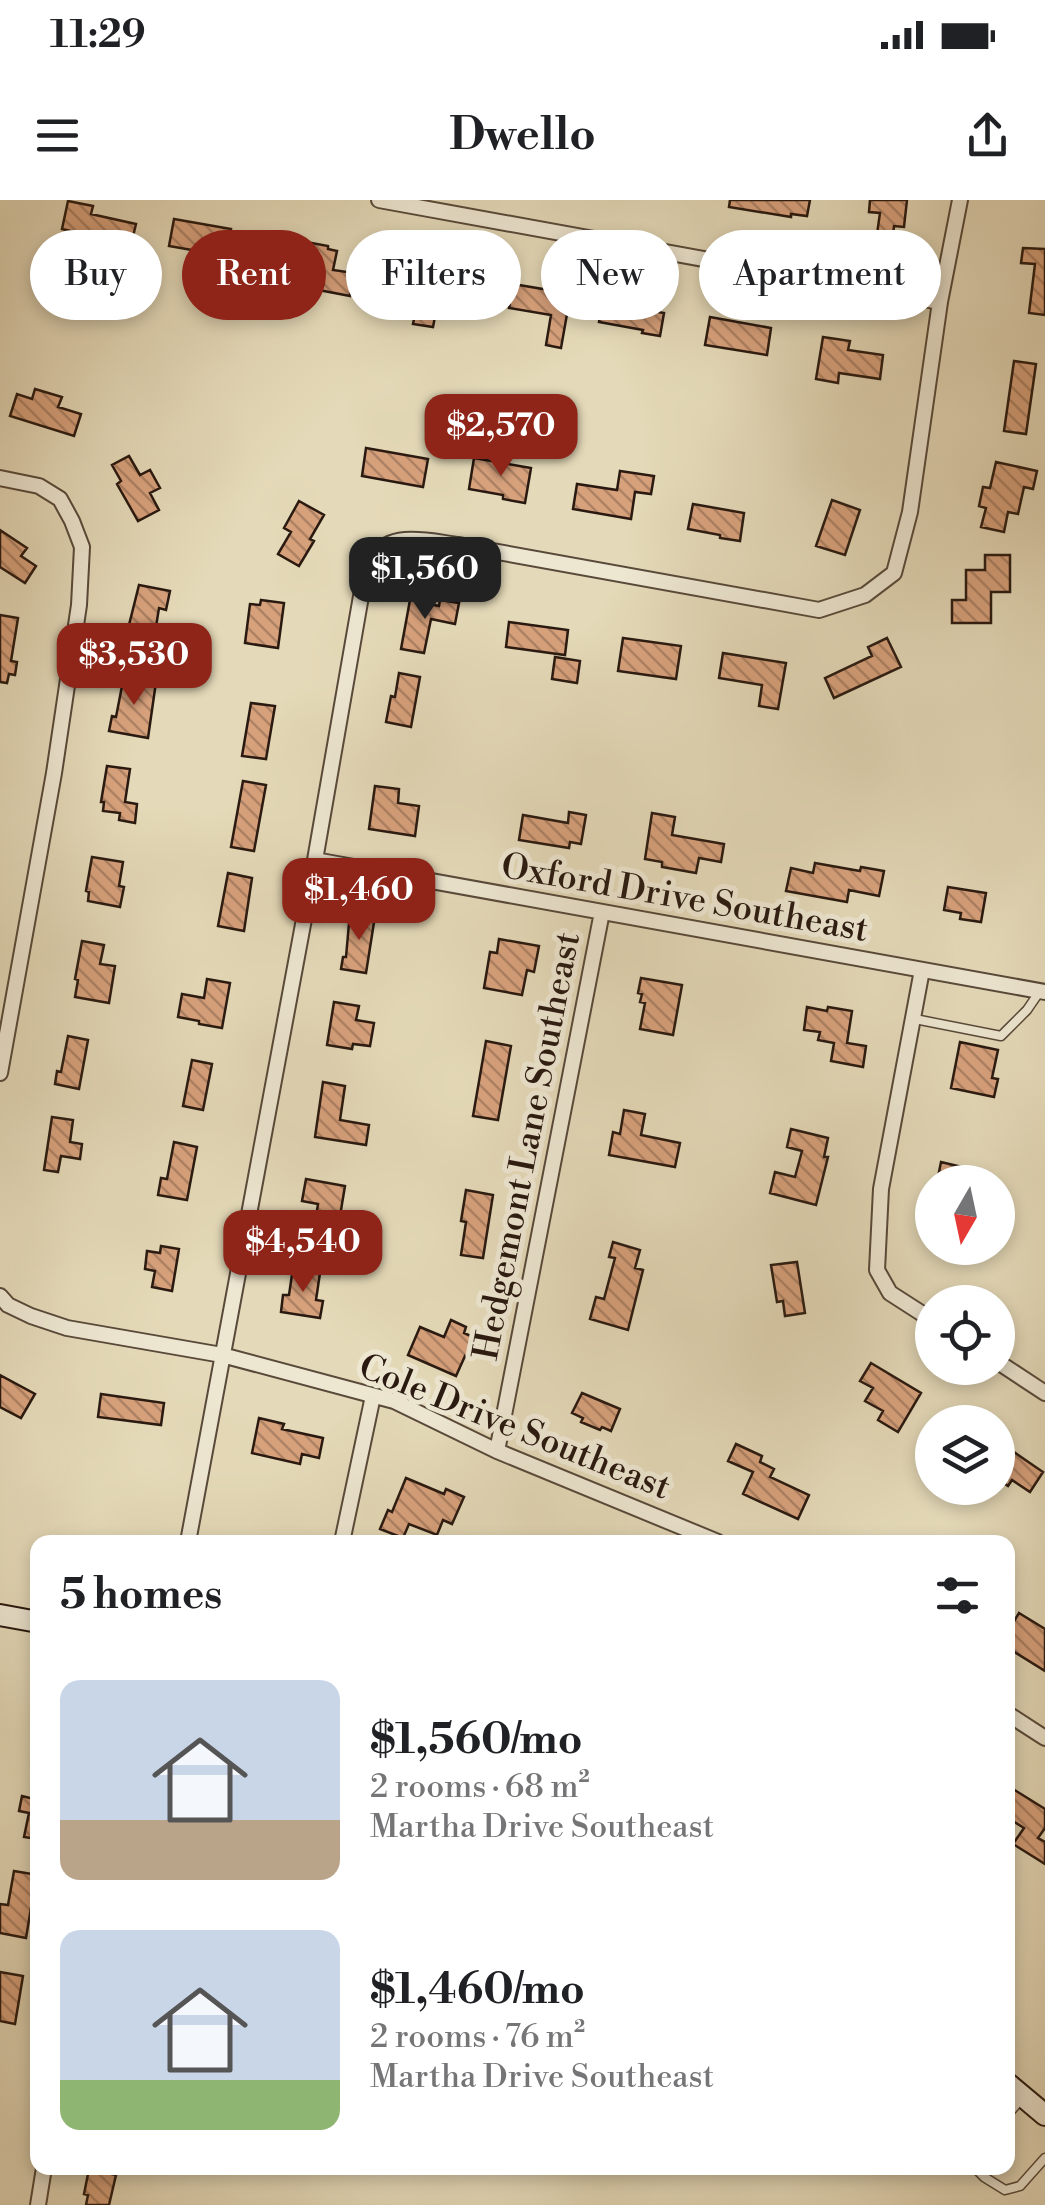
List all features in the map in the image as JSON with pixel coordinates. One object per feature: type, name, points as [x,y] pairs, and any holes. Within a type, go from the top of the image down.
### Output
[{"type":"main road","points":[[0,1616],[30,1621]]},
{"type":"main road","points":[[1015,2090],[1045,2116]]},
{"type":"street","points":[[379,200],[699,258]]},
{"type":"street","points":[[941,297],[960,200]]},
{"type":"street","points":[[189,1535],[364,579],[374,555],[387,542],[459,544],[820,610],[865,594],[894,574],[910,512],[937,320]]},
{"type":"street","points":[[0,478],[39,486],[60,498],[82,547],[79,605],[54,773],[0,1073]]},
{"type":"street","name":"Oxford Drive Southeast","points":[[315,860],[1042,992]]},
{"type":"street","name":"Hedgemont Lane Southeast","points":[[497,1451],[602,912]]},
{"type":"street","points":[[915,1309],[890,1293],[877,1270],[882,1190],[922,970]]},
{"type":"street","name":"Cole Drive Southeast","points":[[0,1296],[8,1305],[31,1316],[67,1328],[222,1354],[394,1402],[497,1451],[701,1535]]},
{"type":"street","points":[[1015,1373],[1045,1392]]},
{"type":"street","points":[[343,1535],[373,1396]]},
{"type":"street","points":[[1015,1719],[1045,1738]]},
{"type":"street","points":[[38,2205],[43,2175]]},
{"type":"lane","points":[[914,1019],[1000,1036],[1042,992]]},
{"type":"lane","points":[[982,2175],[1004,2190],[1020,2186],[1045,2158]]},
{"type":"building","points":[[730,200],[810,200],[807,216],[791,217],[729,207]]},
{"type":"building","points":[[870,200],[907,200],[904,227],[878,230],[880,213],[869,212]]},
{"type":"building","points":[[68,201],[93,206],[91,214],[136,224],[135,230],[62,229]]},
{"type":"building","points":[[174,219],[231,229],[182,230],[182,248],[169,246]]},
{"type":"building","points":[[326,246],[337,251],[333,270],[346,272],[346,295],[326,291]]},
{"type":"building","points":[[1023,248],[1045,249],[1045,315],[1029,313],[1035,264],[1021,263]]},
{"type":"building","points":[[521,285],[541,289],[541,313],[521,310]]},
{"type":"building","points":[[414,320],[434,320],[433,327],[413,324]]},
{"type":"building","points":[[550,320],[566,320],[561,348],[546,345]]},
{"type":"building","points":[[599,320],[663,320],[660,336]]},
{"type":"building","points":[[709,320],[771,328],[767,355],[705,345]]},
{"type":"building","points":[[823,337],[850,341],[848,350],[883,355],[880,379],[839,373],[838,383],[816,379]]},
{"type":"building","points":[[1014,361],[1036,364],[1026,434],[1004,431]]},
{"type":"building","points":[[35,389],[62,397],[58,407],[81,414],[74,436],[10,416],[17,394],[32,399]]},
{"type":"building","points":[[366,448],[428,459],[423,487],[362,476]]},
{"type":"building","points":[[129,456],[140,475],[150,470],[160,488],[150,493],[159,510],[138,521],[117,484],[121,481],[112,465]]},
{"type":"building","points":[[474,458],[531,468],[525,503],[469,489]]},
{"type":"building","points":[[996,462],[1037,471],[1033,489],[1024,487],[1018,514],[1008,512],[1004,532],[981,527],[986,508],[979,506],[983,487],[990,488]]},
{"type":"building","points":[[620,471],[654,476],[651,494],[635,492],[631,519],[573,509],[577,484],[617,490]]},
{"type":"building","points":[[832,500],[860,510],[845,555],[816,546]]},
{"type":"building","points":[[299,501],[324,515],[299,566],[278,554],[291,532],[284,528]]},
{"type":"building","points":[[693,504],[744,513],[740,541],[688,529]]},
{"type":"building","points":[[0,530],[27,548],[21,556],[36,566],[25,583],[0,567]]},
{"type":"building","points":[[985,555],[1010,555],[1010,592],[991,592],[991,623],[952,623],[952,600],[966,600],[966,570],[985,570]]},
{"type":"building","points":[[139,585],[170,591],[166,610],[159,608],[155,633],[128,629]]},
{"type":"building","points":[[261,600],[284,603],[278,648],[245,643],[250,604],[260,605]]},
{"type":"building","points":[[410,600],[439,606],[440,600],[459,603],[455,624],[431,619],[424,653],[401,649]]},
{"type":"building","points":[[0,615],[18,618],[11,661],[17,662],[15,675],[9,674],[7,683],[0,682]]},
{"type":"building","points":[[509,622],[568,630],[565,655],[506,647]]},
{"type":"building","points":[[623,638],[681,646],[676,679],[618,671]]},
{"type":"building","points":[[887,638],[901,667],[834,698],[825,678],[872,656],[868,647]]},
{"type":"building","points":[[723,653],[786,663],[778,709],[759,706],[762,685],[719,678]]},
{"type":"building","points":[[555,657],[580,661],[577,683],[552,679]]},
{"type":"building","points":[[399,673],[420,677],[411,727],[386,722]]},
{"type":"building","points":[[124,676],[156,682],[148,738],[109,731],[112,716],[116,717]]},
{"type":"building","points":[[251,703],[275,706],[266,759],[242,756]]},
{"type":"building","points":[[107,766],[130,769],[125,802],[137,804],[135,823],[119,820],[120,813],[103,811]]},
{"type":"building","points":[[243,781],[266,785],[254,851],[231,847]]},
{"type":"building","points":[[375,786],[399,789],[398,803],[419,806],[415,836],[369,829]]},
{"type":"building","points":[[569,812],[586,815],[581,844],[570,842],[569,848],[519,840],[523,815],[568,823]]},
{"type":"building","points":[[652,813],[675,817],[672,835],[724,844],[721,862],[699,858],[696,873],[662,867],[662,862],[645,859]]},
{"type":"building","points":[[92,857],[123,862],[120,907],[88,901]]},
{"type":"building","points":[[815,863],[884,871],[879,896],[849,890],[847,902],[786,891],[791,868],[813,873]]},
{"type":"building","points":[[228,873],[252,878],[244,931],[218,926]]},
{"type":"building","points":[[948,887],[986,893],[981,922],[960,919],[961,913],[944,910]]},
{"type":"building","points":[[350,912],[375,916],[366,973],[341,969],[346,957]]},
{"type":"building","points":[[499,939],[539,946],[534,972],[527,970],[522,995],[484,988],[490,952],[497,953]]},
{"type":"building","points":[[82,941],[104,945],[100,964],[115,966],[109,1003],[75,997]]},
{"type":"building","points":[[641,978],[682,985],[673,1035],[640,1029],[645,1003],[640,1002],[642,994],[638,993]]},
{"type":"building","points":[[207,979],[230,983],[222,1028],[178,1017],[182,994],[204,998]]},
{"type":"building","points":[[334,1002],[359,1006],[356,1020],[374,1023],[370,1046],[353,1044],[352,1049],[327,1045]]},
{"type":"building","points":[[807,1007],[852,1011],[847,1043],[866,1046],[863,1067],[831,1061],[834,1043],[818,1040],[820,1032],[804,1030]]},
{"type":"building","points":[[68,1036],[88,1040],[79,1089],[55,1084]]},
{"type":"building","points":[[486,1041],[511,1046],[498,1120],[473,1116]]},
{"type":"building","points":[[960,1042],[998,1050],[992,1078],[998,1079],[994,1097],[951,1088]]},
{"type":"building","points":[[192,1060],[212,1064],[203,1110],[183,1106]]},
{"type":"building","points":[[323,1082],[345,1086],[340,1120],[369,1125],[366,1145],[315,1137]]},
{"type":"building","points":[[624,1110],[645,1114],[641,1135],[680,1143],[675,1167],[609,1155],[613,1132],[620,1134]]},
{"type":"building","points":[[52,1117],[73,1120],[70,1142],[82,1144],[80,1159],[61,1156],[58,1172],[44,1170]]},
{"type":"building","points":[[791,1129],[828,1138],[824,1157],[828,1157],[816,1205],[770,1193],[775,1172],[795,1177],[802,1151],[787,1147]]},
{"type":"building","points":[[174,1142],[197,1147],[187,1200],[158,1195],[161,1178],[167,1179]]},
{"type":"building","points":[[306,1179],[345,1186],[336,1240],[313,1236],[318,1204],[302,1201]]},
{"type":"building","points":[[466,1190],[493,1195],[483,1258],[461,1255]]},
{"type":"building","points":[[613,1242],[640,1250],[635,1268],[643,1270],[628,1330],[590,1319],[596,1297],[604,1299],[615,1258],[609,1257]]},
{"type":"building","points":[[161,1246],[179,1249],[172,1291],[152,1287],[155,1271],[145,1269],[147,1251],[160,1253]]},
{"type":"building","points":[[797,1262],[805,1313],[785,1316],[783,1301],[777,1302],[771,1265]]},
{"type":"building","points":[[293,1268],[320,1273],[316,1300],[323,1301],[320,1318],[281,1312],[283,1295],[289,1295]]},
{"type":"building","points":[[451,1320],[466,1327],[464,1333],[480,1340],[472,1359],[465,1356],[456,1376],[408,1355],[420,1327],[444,1337]]},
{"type":"building","points":[[871,1363],[921,1393],[898,1432],[878,1420],[883,1411],[865,1401],[873,1388],[860,1381]]},
{"type":"building","points":[[0,1375],[35,1394],[21,1418],[0,1407]]},
{"type":"building","points":[[582,1393],[620,1409],[611,1431],[581,1422],[583,1418],[572,1413]]},
{"type":"building","points":[[101,1394],[164,1403],[161,1425],[98,1417]]},
{"type":"building","points":[[259,1418],[284,1424],[282,1429],[323,1438],[319,1458],[302,1454],[300,1464],[252,1453]]},
{"type":"building","points":[[736,1444],[762,1456],[760,1462],[774,1469],[770,1477],[809,1495],[798,1519],[743,1494],[753,1472],[728,1461]]},
{"type":"building","points":[[1015,1453],[1043,1472],[1030,1492],[1015,1482]]},
{"type":"building","points":[[406,1478],[444,1494],[446,1489],[464,1497],[452,1524],[443,1520],[437,1535],[409,1524],[404,1535],[380,1529],[388,1510],[392,1512]]},
{"type":"building","points":[[1019,1613],[1045,1629],[1045,1671],[1015,1652],[1015,1620]]},
{"type":"building","points":[[1015,1790],[1045,1809],[1045,1828],[1038,1838],[1045,1842],[1045,1864],[1015,1845],[1024,1828],[1015,1822]]},
{"type":"building","points":[[22,1796],[30,1798],[30,1838],[24,1837],[29,1813],[19,1811]]},
{"type":"building","points":[[14,1871],[30,1874],[26,1938],[0,1933],[0,1904],[8,1905]]},
{"type":"building","points":[[0,1972],[23,1976],[15,2024],[0,2021]]},
{"type":"building","points":[[88,2175],[116,2175],[109,2205],[86,2205],[88,2195],[84,2194]]}]
